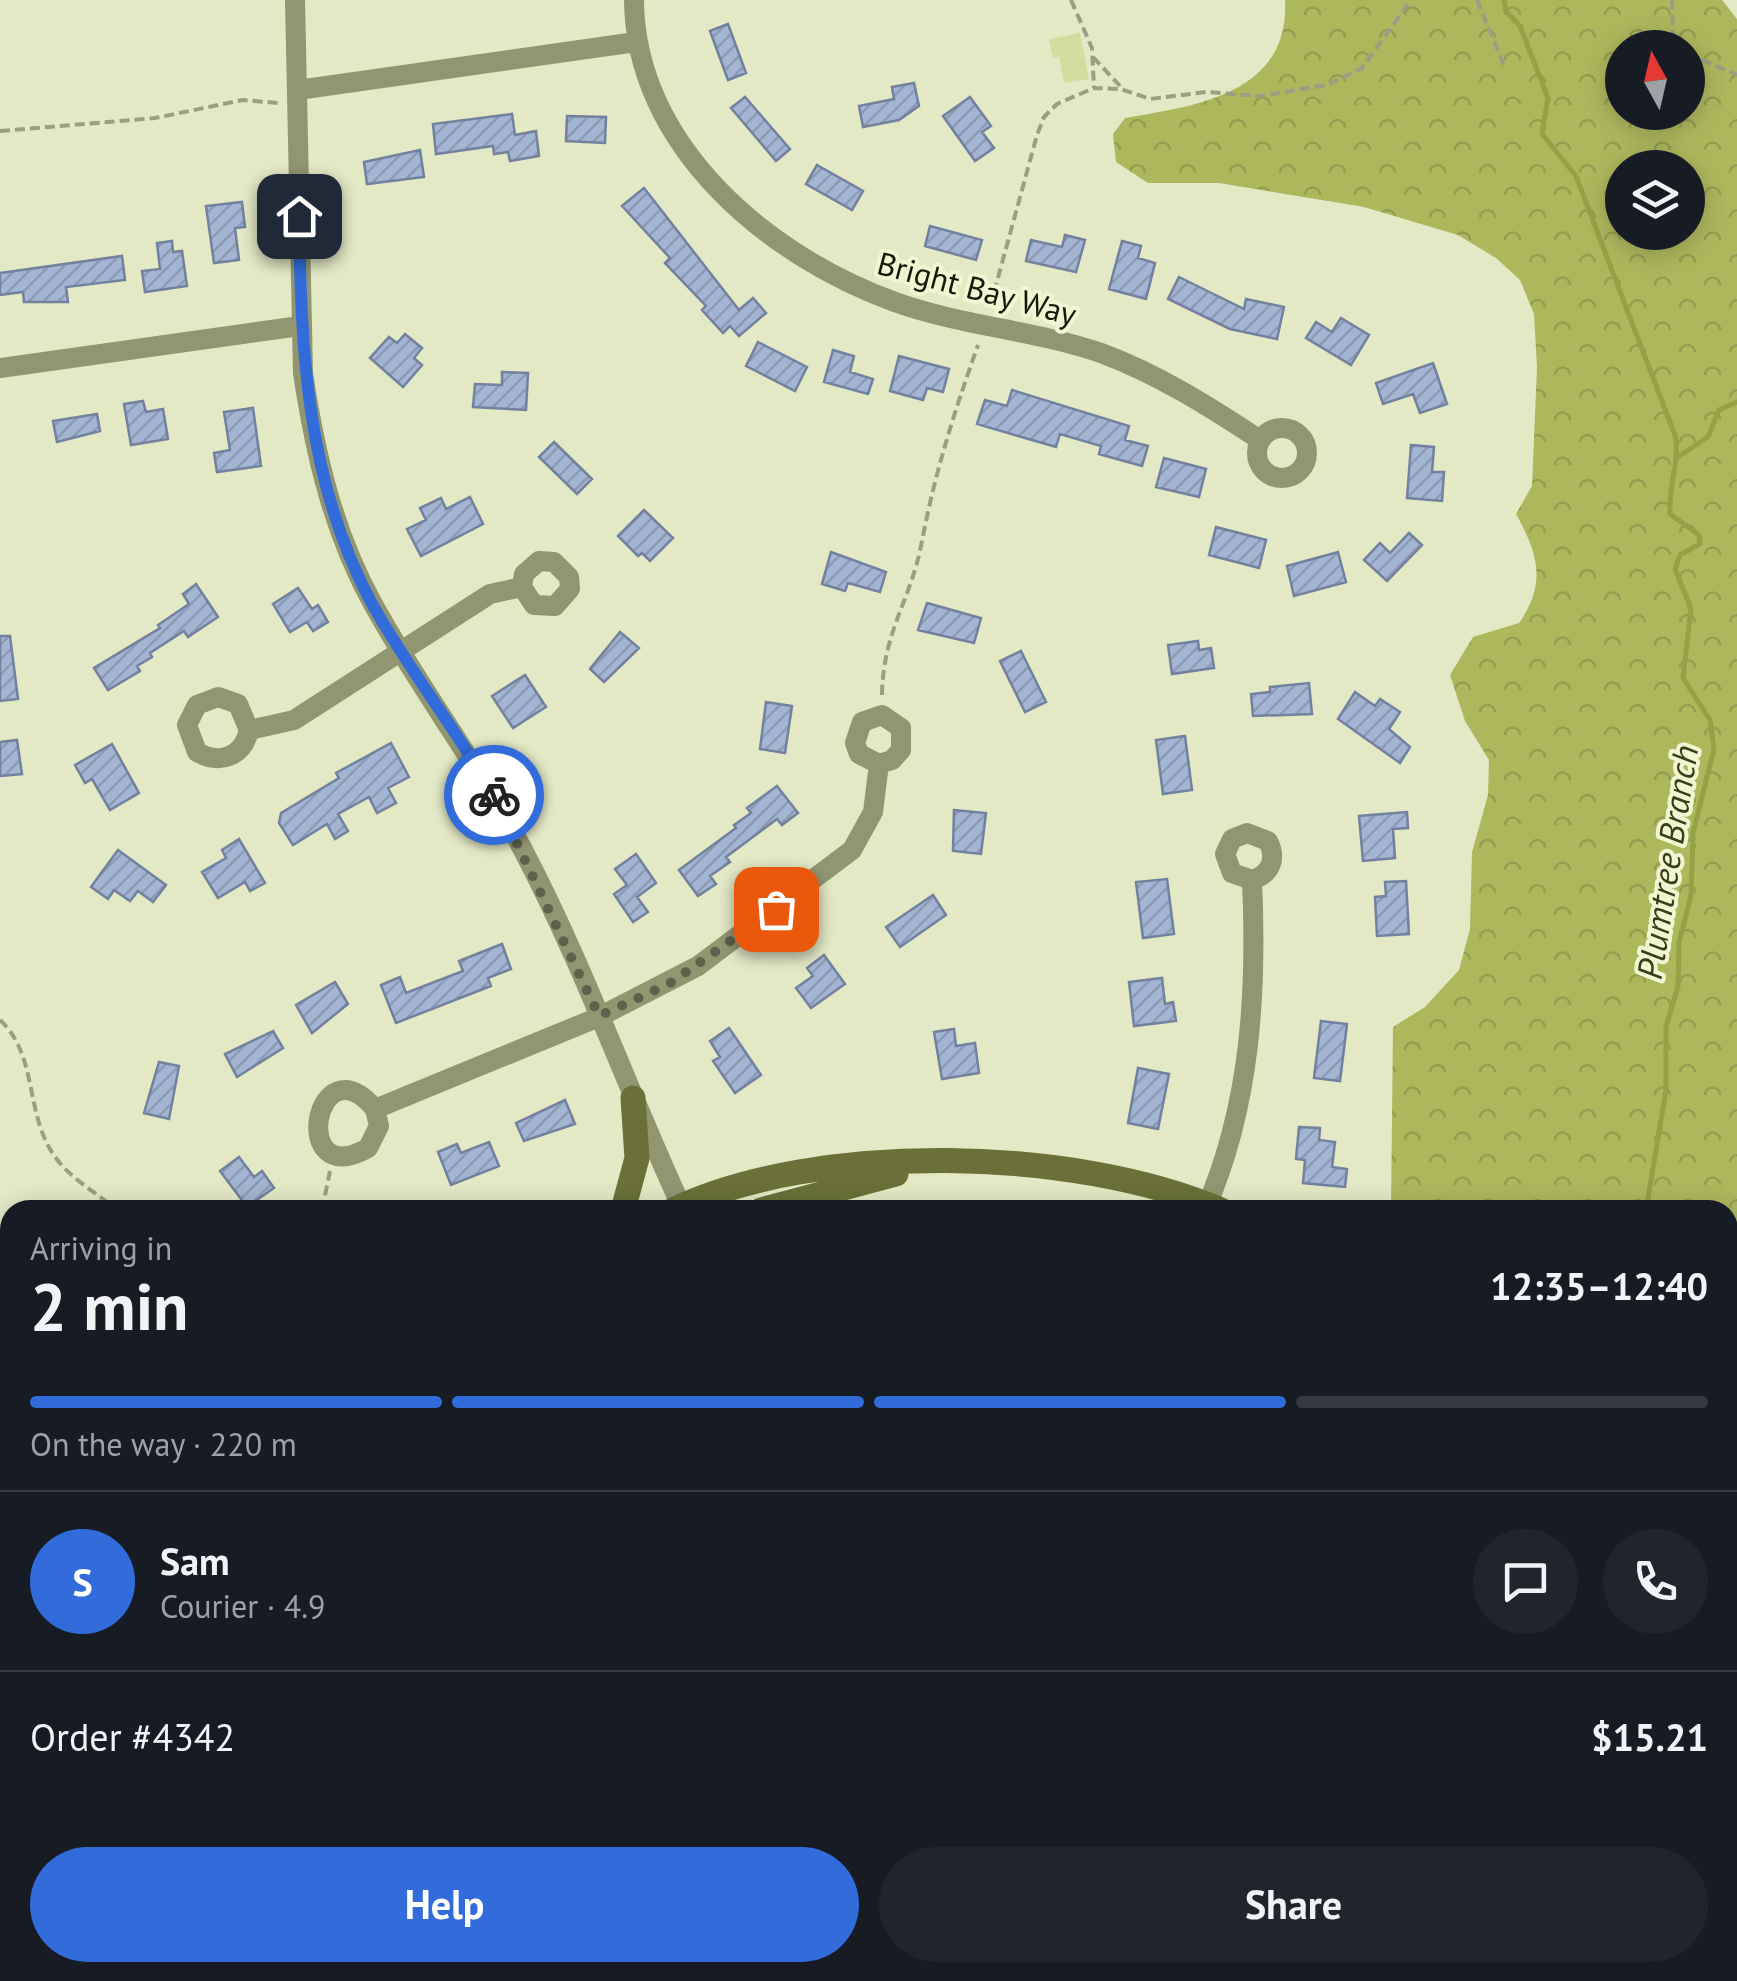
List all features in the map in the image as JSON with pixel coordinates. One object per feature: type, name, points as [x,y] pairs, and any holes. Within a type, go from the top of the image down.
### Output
[{"type":"street","points":[[295,0],[300,326],[310,419],[322,477],[350,557],[402,652],[492,792],[599,1016],[675,1200]]},
{"type":"street","name":"Bright Bay Way","points":[[634,0],[636,42],[651,88],[674,132],[697,165],[748,218],[794,252],[854,286],[900,304],[1104,354],[1186,393],[1260,440]]},
{"type":"street","points":[[297,98],[636,42]]},
{"type":"street","points":[[0,368],[300,326]]},
{"type":"street","points":[[249,730],[294,720],[490,594],[522,587]]},
{"type":"street","points":[[882,715],[896,721],[904,738],[892,760],[879,764],[860,754],[855,742],[862,722],[882,715]]},
{"type":"street","points":[[375,1109],[599,1016],[678,978],[852,850],[873,812],[879,764]]},
{"type":"street","points":[[1213,1200],[1234,1126],[1251,1024],[1256,954],[1252,880]]},
{"type":"street","points":[[356,1094],[375,1109],[379,1126],[368,1148],[347,1156],[334,1153],[316,1130],[320,1108],[328,1098],[356,1094]]},
{"type":"street","points":[[626,1200],[637,1158],[633,1098]]},
{"type":"street","points":[[708,1200],[798,1172],[849,1164],[955,1164],[1082,1170],[1184,1200]]},
{"type":"street","points":[[796,1200],[852,1184],[955,1164]]},
{"type":"path","points":[[1071,0],[1082,16],[1093,58],[1094,88]]},
{"type":"path","points":[[882,715],[884,662],[891,628],[920,546],[935,471],[986,324],[1044,117],[1058,104],[1094,88],[1121,88],[1150,99],[1206,92],[1260,96],[1327,85],[1362,68],[1411,0]]},
{"type":"path","points":[[1477,0],[1506,68]]},
{"type":"path","points":[[1672,0],[1673,30]]},
{"type":"path","points":[[1093,58],[1121,88]]},
{"type":"path","points":[[1705,61],[1737,75]]},
{"type":"path","points":[[0,131],[155,118],[243,100],[297,98]]},
{"type":"path","points":[[0,1020],[21,1045],[37,1115],[56,1160],[104,1200]]},
{"type":"path","points":[[324,1200],[334,1153]]},
{"type":"green space","points":[[1285,0],[1722,0],[1737,19],[1737,1200],[1391,1200],[1393,1027],[1425,1007],[1459,970],[1470,929],[1472,852],[1488,795],[1489,760],[1465,721],[1450,675],[1473,637],[1519,623],[1536,581],[1530,542],[1516,514],[1532,486],[1537,367],[1534,314],[1520,280],[1496,258],[1458,235],[1364,207],[1219,183],[1148,183],[1116,162],[1113,134],[1125,118],[1209,100],[1256,75],[1272,56],[1283,31]]},
{"type":"green space","points":[[1080,33],[1089,79],[1064,83],[1059,57],[1053,58],[1049,39]]},
{"type":"building","points":[[728,24],[746,73],[728,80],[710,31]]},
{"type":"building","points":[[914,83],[919,106],[899,120],[863,127],[859,106],[894,99],[892,87]]},
{"type":"building","points":[[745,97],[790,149],[776,161],[731,108]]},
{"type":"building","points":[[970,97],[991,126],[982,132],[994,148],[975,161],[943,116]]},
{"type":"building","points":[[512,114],[515,135],[536,131],[539,156],[510,161],[508,152],[494,154],[493,146],[436,154],[433,124]]},
{"type":"building","points":[[567,116],[606,117],[605,143],[566,141]]},
{"type":"building","points":[[420,150],[424,177],[367,184],[364,162]]},
{"type":"building","points":[[817,165],[863,191],[852,210],[806,184]]},
{"type":"building","points":[[644,188],[739,310],[753,298],[766,313],[739,336],[730,326],[723,333],[702,310],[706,306],[665,263],[670,258],[622,206]]},
{"type":"building","points":[[242,202],[245,227],[235,228],[239,260],[214,263],[206,206]]},
{"type":"building","points":[[930,226],[982,240],[976,260],[925,246]]},
{"type":"building","points":[[1065,235],[1085,240],[1076,272],[1026,261],[1031,240],[1062,247]]},
{"type":"building","points":[[172,241],[173,252],[182,251],[187,286],[145,292],[142,271],[160,269],[157,243]]},
{"type":"building","points":[[1122,241],[1141,246],[1138,258],[1155,263],[1146,299],[1109,289]]},
{"type":"building","points":[[122,256],[125,280],[66,287],[68,302],[24,302],[23,292],[0,295],[0,273]]},
{"type":"building","points":[[1179,277],[1244,309],[1246,299],[1284,307],[1277,339],[1230,329],[1168,299]]},
{"type":"building","points":[[1341,318],[1369,335],[1351,365],[1306,338],[1316,322],[1332,332]]},
{"type":"building","points":[[405,334],[422,348],[414,358],[422,365],[403,387],[370,358],[389,337],[397,343]]},
{"type":"building","points":[[758,342],[807,367],[795,391],[746,366]]},
{"type":"building","points":[[833,350],[854,356],[850,372],[873,379],[868,394],[824,382]]},
{"type":"building","points":[[899,356],[949,369],[943,392],[927,388],[923,400],[890,391]]},
{"type":"building","points":[[1433,363],[1447,404],[1420,413],[1413,394],[1383,404],[1376,383]]},
{"type":"building","points":[[502,372],[528,373],[526,410],[473,407],[475,384],[502,385]]},
{"type":"building","points":[[1012,390],[1129,426],[1125,440],[1148,446],[1142,466],[1099,454],[1101,446],[1060,434],[1056,447],[977,424],[985,400],[1007,406]]},
{"type":"building","points":[[143,401],[146,412],[163,409],[168,439],[131,445],[124,404]]},
{"type":"building","points":[[253,408],[261,466],[217,472],[214,453],[230,450],[224,412]]},
{"type":"building","points":[[97,414],[100,431],[57,442],[53,421]]},
{"type":"building","points":[[554,442],[592,479],[577,494],[539,457]]},
{"type":"building","points":[[1411,445],[1434,447],[1432,472],[1444,472],[1442,501],[1407,498]]},
{"type":"building","points":[[1164,458],[1206,469],[1199,497],[1156,487]]},
{"type":"building","points":[[470,497],[483,524],[421,556],[407,529],[426,520],[420,508],[441,498],[446,509]]},
{"type":"building","points":[[644,510],[673,538],[650,561],[642,553],[638,556],[618,536]]},
{"type":"building","points":[[1216,527],[1266,540],[1259,568],[1209,555]]},
{"type":"building","points":[[1409,533],[1422,545],[1387,581],[1364,560],[1380,543],[1390,553]]},
{"type":"building","points":[[831,552],[886,572],[880,592],[848,583],[845,591],[822,584]]},
{"type":"building","points":[[1338,552],[1346,582],[1294,596],[1287,566]]},
{"type":"building","points":[[196,584],[218,617],[188,637],[184,631],[150,653],[152,657],[137,666],[140,671],[108,690],[94,668],[160,628],[158,625],[189,604],[183,594]]},
{"type":"building","points":[[298,588],[312,609],[318,605],[328,622],[313,631],[307,622],[290,632],[273,604]]},
{"type":"building","points":[[927,603],[981,618],[974,643],[918,630]]},
{"type":"building","points":[[620,632],[639,648],[604,682],[590,669]]},
{"type":"building","points":[[0,636],[10,636],[18,699],[0,701]]},
{"type":"building","points":[[1198,641],[1199,650],[1211,648],[1214,668],[1172,674],[1168,645]]},
{"type":"building","points":[[1021,651],[1046,702],[1025,712],[1000,661]]},
{"type":"building","points":[[525,675],[546,707],[513,728],[492,696]]},
{"type":"building","points":[[1309,683],[1312,714],[1253,716],[1251,694],[1270,692],[1270,687]]},
{"type":"building","points":[[1355,692],[1375,706],[1380,699],[1400,712],[1389,729],[1410,747],[1400,763],[1338,719]]},
{"type":"building","points":[[766,702],[792,706],[785,753],[760,749]]},
{"type":"building","points":[[1185,736],[1192,790],[1163,794],[1156,740]]},
{"type":"building","points":[[17,740],[22,774],[0,776],[0,742]]},
{"type":"building","points":[[391,743],[409,777],[388,788],[396,803],[377,813],[369,797],[338,814],[348,831],[335,839],[327,824],[293,845],[279,823],[281,813],[339,778],[336,773]]},
{"type":"building","points":[[112,744],[139,793],[110,810],[92,779],[85,783],[75,765]]},
{"type":"building","points":[[777,786],[798,813],[782,825],[777,819],[726,857],[730,862],[710,876],[716,884],[698,896],[679,870],[736,828],[734,825],[751,813],[747,808]]},
{"type":"building","points":[[954,810],[986,813],[981,854],[953,851]]},
{"type":"building","points":[[1407,812],[1408,828],[1393,829],[1395,858],[1363,861],[1359,816]]},
{"type":"building","points":[[239,839],[265,883],[250,891],[245,882],[218,898],[202,872],[226,858],[222,850]]},
{"type":"building","points":[[118,850],[166,885],[153,902],[138,891],[130,901],[114,890],[108,899],[91,887]]},
{"type":"building","points":[[636,854],[656,883],[637,897],[648,912],[633,922],[614,894],[627,885],[615,869]]},
{"type":"building","points":[[1167,879],[1174,934],[1143,938],[1136,882]]},
{"type":"building","points":[[1406,881],[1409,934],[1377,936],[1375,897],[1386,896],[1385,882]]},
{"type":"building","points":[[933,895],[946,915],[900,947],[886,927]]},
{"type":"building","points":[[502,944],[511,969],[488,978],[491,986],[396,1023],[381,985],[400,977],[406,993],[463,971],[459,961]]},
{"type":"building","points":[[824,955],[845,984],[811,1008],[796,988],[813,976],[807,968]]},
{"type":"building","points":[[1162,978],[1165,1004],[1173,1002],[1176,1021],[1134,1026],[1129,982]]},
{"type":"building","points":[[335,982],[348,1004],[312,1033],[296,1005]]},
{"type":"building","points":[[1321,1021],[1347,1024],[1340,1081],[1314,1078]]},
{"type":"building","points":[[729,1028],[761,1075],[735,1093],[713,1061],[720,1057],[710,1041]]},
{"type":"building","points":[[954,1029],[956,1046],[975,1043],[979,1073],[942,1079],[934,1032]]},
{"type":"building","points":[[273,1031],[283,1048],[237,1077],[225,1054]]},
{"type":"building","points":[[159,1062],[179,1066],[169,1119],[144,1113]]},
{"type":"building","points":[[1138,1068],[1169,1074],[1158,1129],[1128,1123]]},
{"type":"building","points":[[565,1100],[575,1124],[524,1141],[516,1123]]},
{"type":"building","points":[[1299,1127],[1320,1128],[1319,1140],[1335,1142],[1332,1167],[1347,1169],[1345,1187],[1303,1183],[1305,1160],[1296,1159]]},
{"type":"building","points":[[489,1142],[499,1166],[451,1185],[438,1152],[457,1144],[461,1153]]},
{"type":"building","points":[[239,1157],[254,1177],[262,1171],[274,1188],[257,1200],[242,1200],[220,1171]]},
{"type":"waterway","name":"Plumtree Branch","points":[[1504,0],[1506,11],[1520,26],[1548,98],[1542,134],[1576,176],[1676,438],[1670,514],[1699,535],[1700,544],[1680,555],[1675,569],[1691,609],[1683,678],[1710,720],[1714,749],[1693,833],[1691,896],[1679,942],[1678,986],[1666,1027],[1666,1090],[1648,1200]]},
{"type":"waterway","points":[[1678,457],[1708,437],[1719,410],[1737,402]]},
{"type":"way so far","points":[[494,795],[554,913],[599,1016],[669,984],[776,909]]},
{"type":"route","points":[[299,216],[304,373],[312,434],[335,517],[372,602],[494,795]]}]
